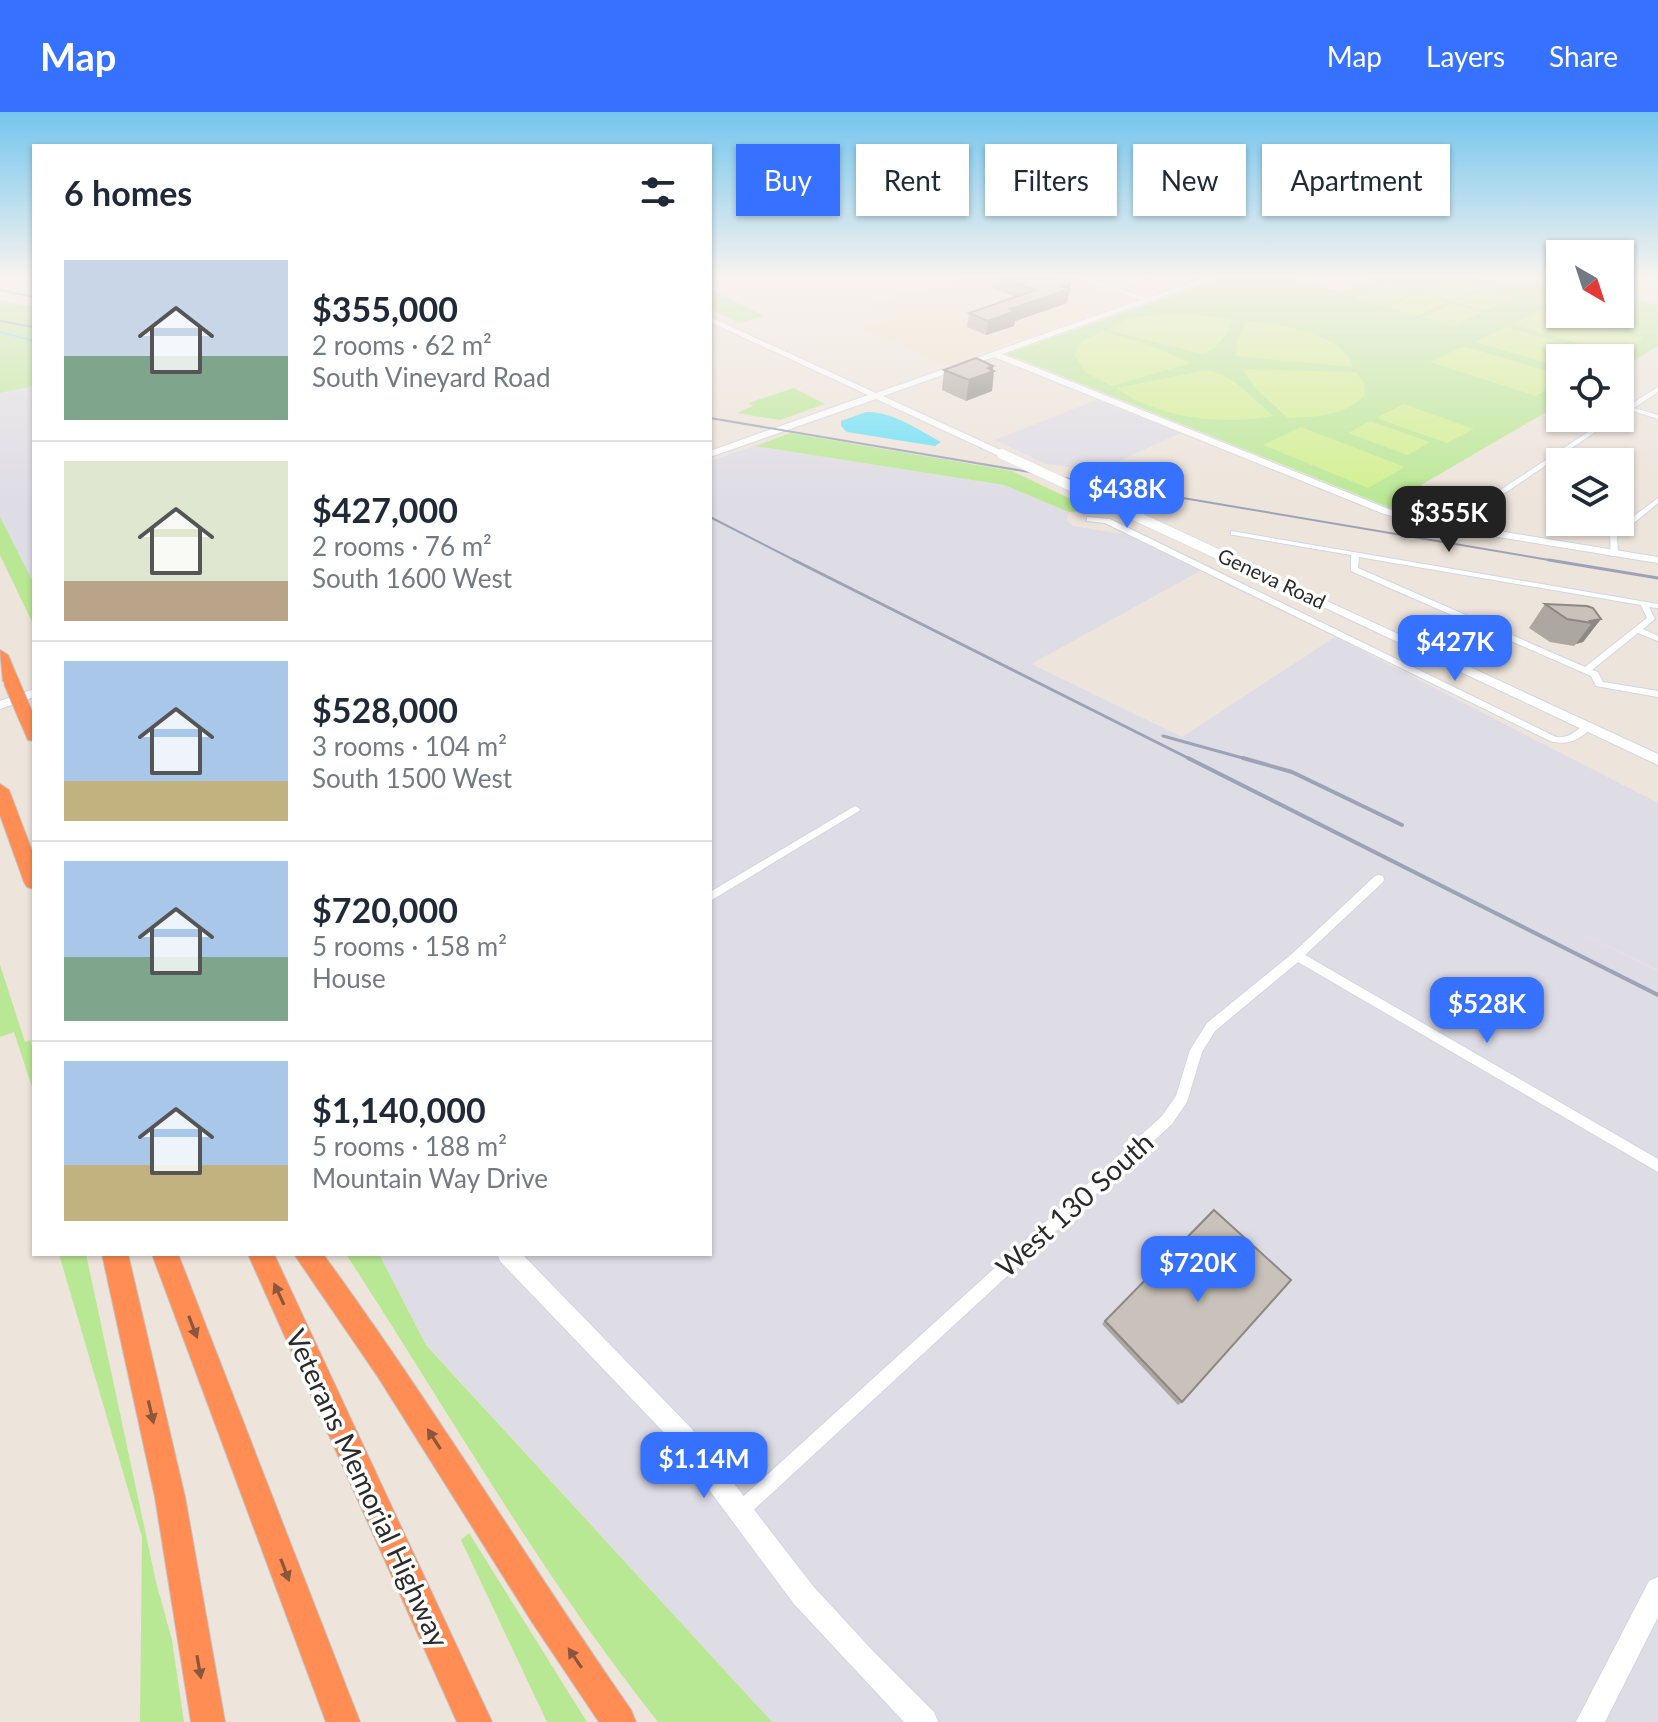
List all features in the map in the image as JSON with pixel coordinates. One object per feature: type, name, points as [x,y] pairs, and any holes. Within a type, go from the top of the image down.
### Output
[{"type":"highway","points":[[0,655],[32,731]]},
{"type":"highway","points":[[0,790],[32,877]]},
{"type":"highway","points":[[115,1256],[170,1497],[208,1722]]},
{"type":"highway","points":[[166,1256],[343,1722]]},
{"type":"highway","name":"Veterans Memorial Highway","points":[[262,1256],[475,1722]]},
{"type":"highway","points":[[308,1256],[388,1367],[543,1611],[619,1722]]},
{"type":"street","name":"Geneva Road","points":[[785,353],[1658,760]]},
{"type":"street","points":[[712,453],[787,431],[828,412],[994,354],[1388,512],[1442,525],[1658,560]]},
{"type":"street","points":[[1634,404],[1658,389]]},
{"type":"street","points":[[1634,410],[1658,417]]},
{"type":"street","points":[[1500,535],[1492,498],[1592,432]]},
{"type":"street","points":[[1614,554],[1613,536],[1658,500]]},
{"type":"street","points":[[1090,519],[1107,521],[1553,739],[1566,741],[1575,738],[1588,726]]},
{"type":"street","points":[[1234,533],[1658,606]]},
{"type":"street","points":[[1355,554],[1354,569],[1595,674],[1599,684],[1658,694]]},
{"type":"street","points":[[1586,670],[1651,619],[1644,604]]},
{"type":"street","points":[[1637,630],[1658,639]]},
{"type":"street","points":[[0,705],[32,694]]},
{"type":"street","points":[[712,896],[855,809]]},
{"type":"street","name":"West 130 South","points":[[741,1510],[1167,1120],[1182,1098],[1196,1050],[1211,1027],[1297,956],[1379,879]]},
{"type":"street","points":[[1297,956],[1658,1166]]},
{"type":"street","points":[[509,1256],[683,1436],[802,1593],[888,1688],[924,1722]]},
{"type":"street","points":[[1590,1722],[1658,1590]]},
{"type":"shaded area","points":[[918,353],[980,353],[945,365]]},
{"type":"shaded area","points":[[32,386],[32,580],[0,517],[0,393]]},
{"type":"shaded area","points":[[1096,400],[1180,433],[1098,471],[1045,464],[995,440]]},
{"type":"shaded area","points":[[755,446],[1004,485],[1069,512],[1067,521],[1073,526],[1127,535],[1200,571],[1031,664],[1182,737],[1335,637],[1658,803],[1658,970],[1540,914],[1658,971],[1658,1722],[772,1722],[426,1344],[380,1256],[712,1256],[712,460]]},
{"type":"green space","points":[[0,353],[32,353],[32,386],[0,393]]},
{"type":"green space","points":[[1169,353],[1191,363],[1112,386],[1085,372],[1075,355]]},
{"type":"green space","points":[[1236,353],[1345,353],[1353,367],[1236,356]]},
{"type":"green space","points":[[1449,353],[1488,353],[1546,371],[1546,390],[1536,396],[1430,362]]},
{"type":"green space","points":[[1513,353],[1546,353],[1546,363]]},
{"type":"green space","points":[[1546,353],[1546,412],[1421,485],[1436,491],[1403,513],[1007,354]]},
{"type":"green space","points":[[1634,353],[1646,353],[1634,361]]},
{"type":"green space","points":[[1206,370],[1233,382],[1273,416],[1233,420],[1192,417],[1152,407],[1116,388]]},
{"type":"green space","points":[[1243,371],[1356,372],[1364,383],[1365,395],[1339,411],[1288,418],[1257,390]]},
{"type":"green space","points":[[794,388],[825,404],[780,420],[737,413],[753,406],[748,403]]},
{"type":"green space","points":[[1404,404],[1474,429],[1447,443],[1376,418]]},
{"type":"green space","points":[[1370,421],[1430,442],[1408,455],[1348,433]]},
{"type":"green space","points":[[1301,427],[1405,467],[1368,488],[1263,445]]},
{"type":"green space","points":[[790,433],[1012,471],[1096,511],[1069,512],[1004,485],[755,446]]},
{"type":"green space","points":[[0,517],[32,580],[32,622],[0,555]]},
{"type":"green space","points":[[0,965],[25,1042],[30,1040],[32,1046],[32,1087],[14,1032],[0,1037]]},
{"type":"green space","points":[[60,1256],[86,1256],[156,1582],[172,1640],[184,1722],[140,1722],[142,1537]]},
{"type":"green space","points":[[347,1256],[380,1256],[426,1345],[772,1722],[658,1722],[574,1609]]},
{"type":"green space","points":[[469,1533],[587,1722],[547,1722],[461,1540]]},
{"type":"water","points":[[866,412],[895,418],[941,442],[935,446],[847,432],[841,426],[841,421]]},
{"type":"building","points":[[976,358],[993,366],[988,368],[994,371],[969,380],[944,370]]},
{"type":"building","points":[[1545,604],[1587,606],[1593,608],[1601,619],[1590,621],[1592,623],[1567,619]]},
{"type":"building","points":[[1214,1210],[1291,1280],[1182,1402],[1105,1321]]},
{"type":"railway","points":[[712,418],[1556,561]]},
{"type":"railway","points":[[712,518],[798,562]]},
{"type":"railway","points":[[794,560],[1192,760]]},
{"type":"railway","points":[[1549,560],[1556,561]]},
{"type":"railway","points":[[1556,561],[1658,578]]},
{"type":"railway","points":[[1556,561],[1561,562]]},
{"type":"railway","points":[[1163,736],[1250,760]]},
{"type":"railway","points":[[1188,758],[1658,995]]},
{"type":"railway","points":[[1243,758],[1250,760]]},
{"type":"railway","points":[[1250,760],[1292,772],[1402,825]]}]
